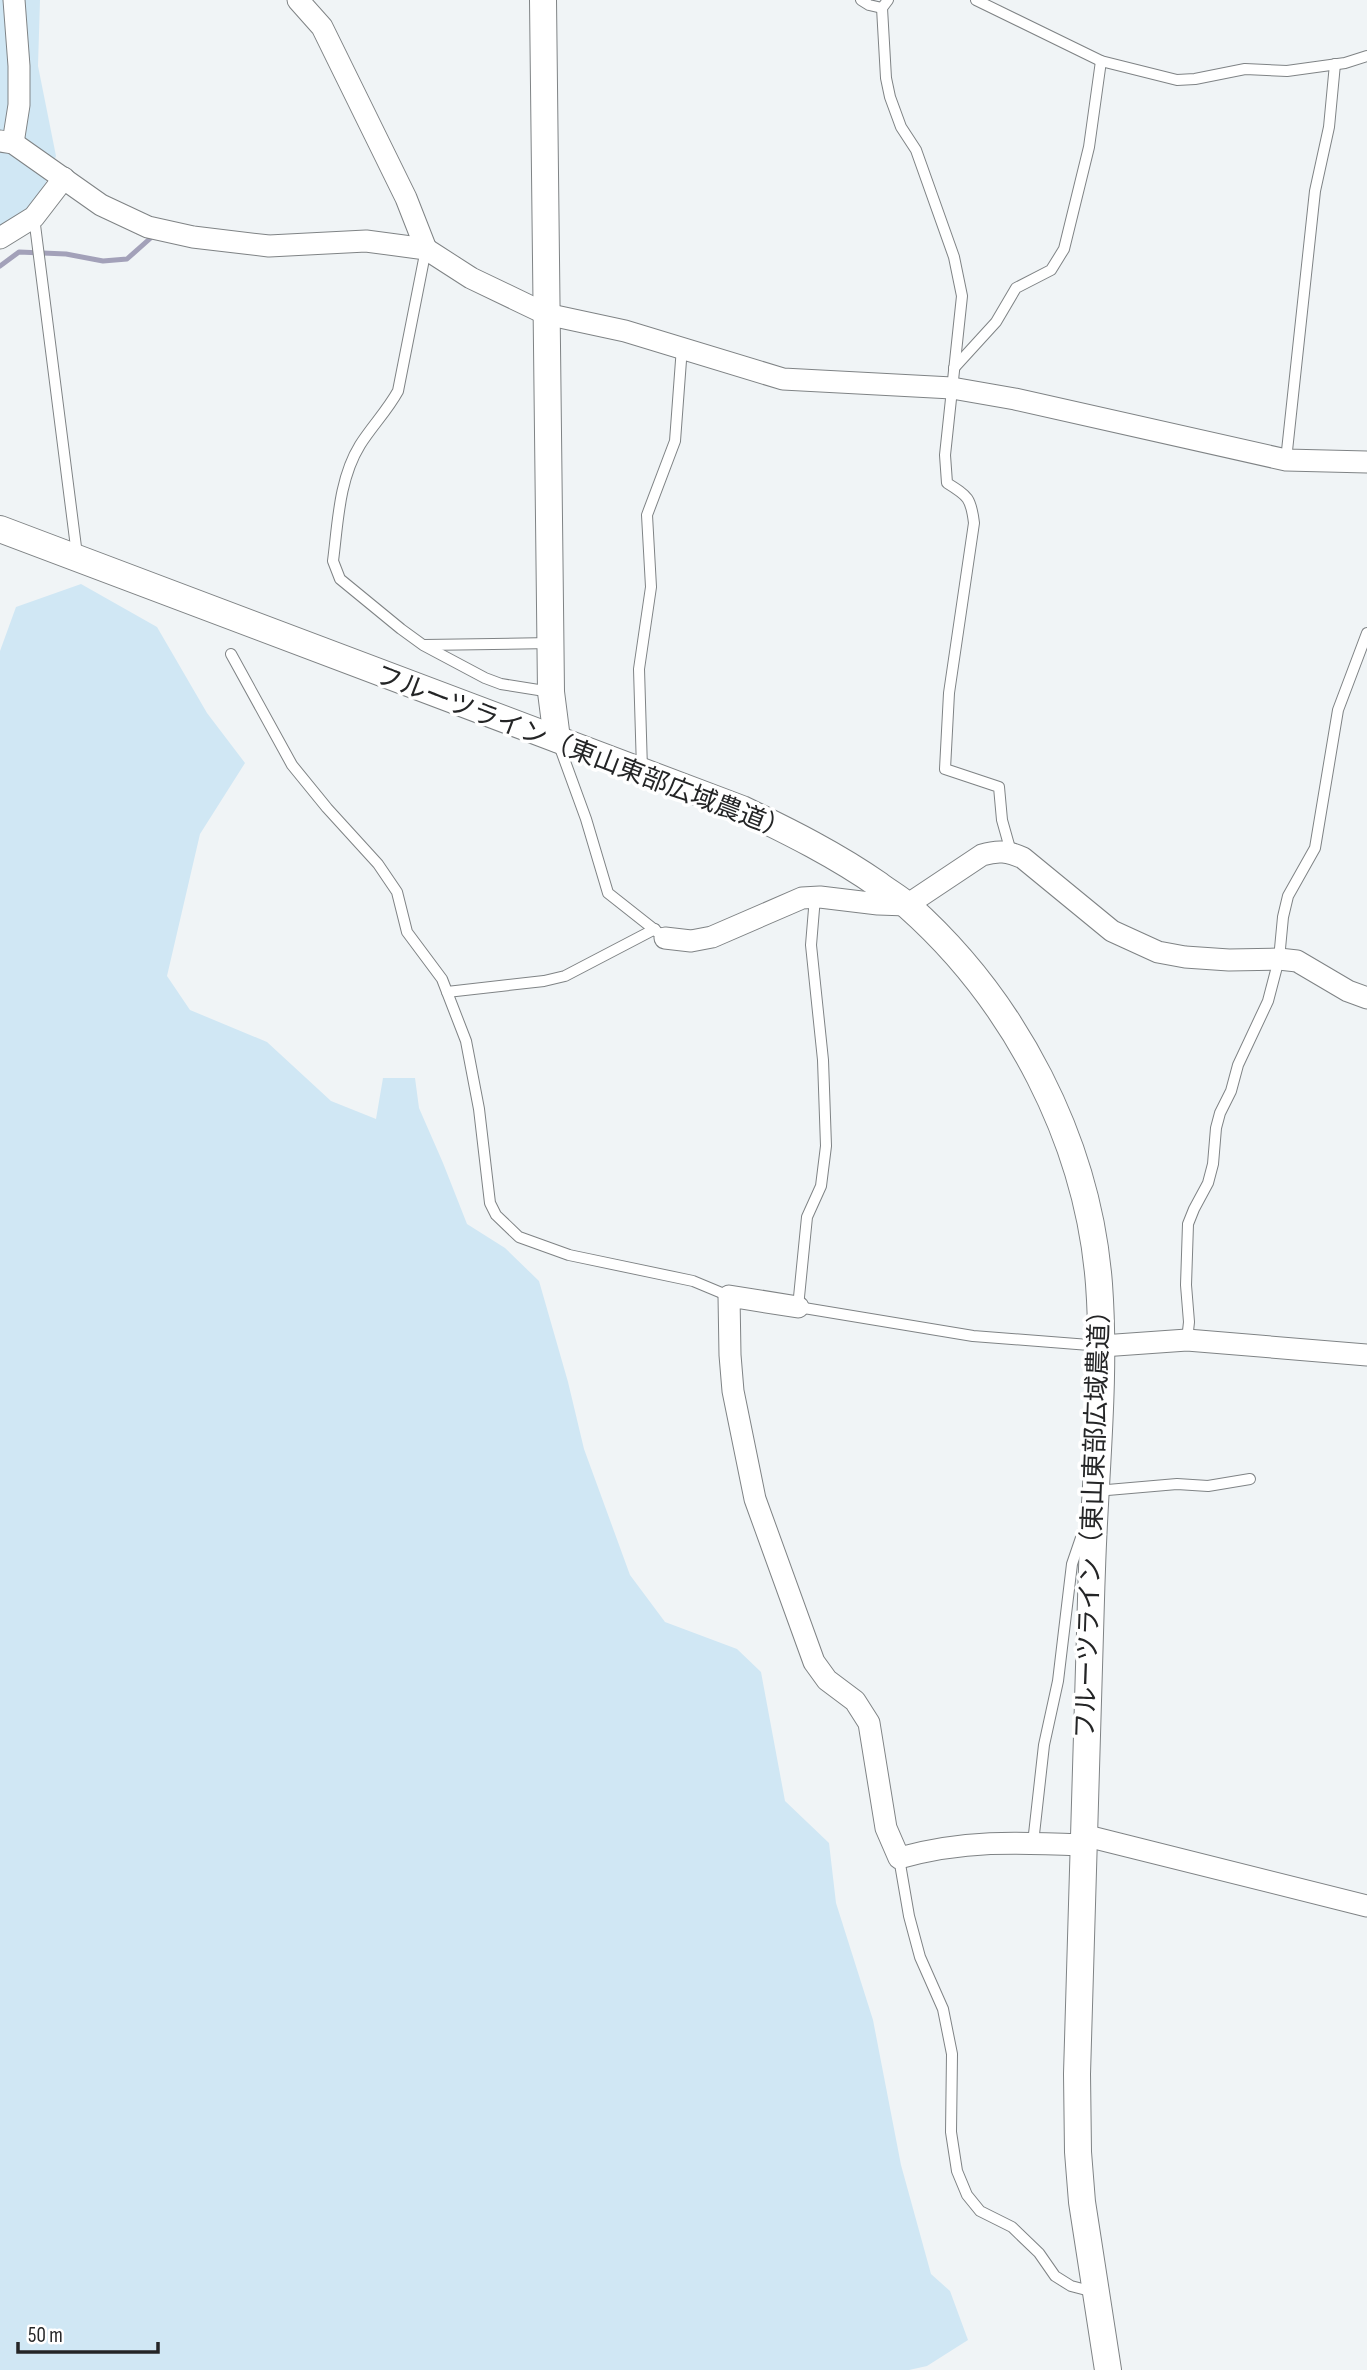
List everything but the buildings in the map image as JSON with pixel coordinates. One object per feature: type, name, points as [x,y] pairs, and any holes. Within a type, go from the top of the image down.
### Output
[{"type":"street","points":[[14,0],[19,104],[7,142],[64,178],[100,205],[148,226],[193,237],[270,246],[366,241],[426,249],[471,278],[546,314],[625,331],[783,379],[953,378],[1016,399],[1286,460],[1367,462]]},
{"type":"street","points":[[298,0],[322,27],[406,198],[426,249]]},
{"type":"street","points":[[543,0],[551,692],[557,739]]},
{"type":"street","points":[[0,237],[35,222],[64,178]]},
{"type":"street","name":"フルーツライン（東山東部広域農道）","points":[[0,529],[742,809],[781,828],[850,865],[906,905],[985,989],[1035,1068],[1075,1166],[1091,1231],[1099,1281],[1102,1346],[1094,1492],[1077,2074],[1082,2202],[1108,2370]]},
{"type":"street","points":[[660,933],[691,941],[712,937],[802,898],[906,905],[982,855],[996,851],[1010,852],[1023,858],[1112,931],[1158,952],[1229,960],[1297,961],[1348,991],[1367,998]]},
{"type":"street","points":[[797,1307],[729,1296],[733,1391],[755,1499],[814,1662],[827,1680],[855,1701],[869,1723],[886,1828],[899,1858],[933,1849],[1006,1842],[1083,1840],[1367,1906]]},
{"type":"street","points":[[1102,1346],[1187,1340],[1367,1355]]},
{"type":"lane","points":[[861,0],[869,5],[885,4],[886,78],[890,97],[901,127],[916,149],[954,257],[962,296],[944,455],[947,483],[964,493],[971,501],[974,523],[949,693],[945,769],[999,787],[1002,820],[1010,852]]},
{"type":"lane","points":[[976,0],[1101,61],[1177,80],[1245,69],[1287,71],[1367,56]]},
{"type":"lane","points":[[953,378],[996,322],[1016,288],[1051,270],[1064,249],[1089,147],[1101,61]]},
{"type":"lane","points":[[1286,460],[1315,191],[1329,127],[1335,64]]},
{"type":"lane","points":[[35,222],[77,558]]},
{"type":"lane","points":[[426,249],[398,391],[390,406],[359,446],[344,482],[332,561],[340,579],[423,645],[493,681],[551,692]]},
{"type":"lane","points":[[642,772],[639,669],[651,587],[647,515],[675,441],[682,347]]},
{"type":"lane","points":[[1187,1340],[1188,1224],[1208,1183],[1220,1113],[1231,1091],[1238,1065],[1268,1001],[1279,959],[1288,896],[1315,848],[1338,710],[1367,633]]},
{"type":"lane","points":[[423,645],[551,643]]},
{"type":"lane","points":[[231,654],[292,765],[378,864],[397,892],[407,932],[442,979],[466,1041],[479,1109],[490,1203],[496,1215],[519,1237],[569,1255],[693,1281],[729,1296]]},
{"type":"lane","points":[[447,992],[544,981],[565,976],[660,933],[608,892],[586,819],[557,739]]},
{"type":"lane","points":[[815,897],[811,945],[822,1060],[826,1146],[821,1186],[807,1217],[797,1307],[973,1336],[1102,1346]]},
{"type":"lane","points":[[1094,1492],[1177,1484],[1208,1486],[1250,1479]]},
{"type":"lane","points":[[1033,1843],[1044,1745],[1058,1681],[1072,1564],[1083,1529],[1093,1524]]},
{"type":"lane","points":[[899,1858],[909,1916],[920,1957],[943,2009],[952,2054],[951,2132],[957,2171],[967,2195],[980,2211],[1012,2227],[1039,2253],[1055,2276],[1071,2286],[1096,2292]]},
{"type":"shaded area","points":[[0,0],[40,0],[38,66],[56,156],[33,216],[0,239]]},
{"type":"shaded area","points":[[81,584],[157,627],[207,713],[245,763],[200,834],[167,976],[190,1010],[267,1042],[331,1101],[376,1119],[383,1078],[415,1078],[419,1108],[467,1224],[505,1248],[539,1281],[584,1449],[630,1575],[665,1622],[737,1649],[761,1672],[785,1801],[829,1843],[836,1903],[873,2020],[901,2165],[931,2274],[950,2291],[968,2340],[927,2366],[909,2370],[0,2370],[0,651],[16,607]]},
{"type":"waterway","points":[[0,266],[19,252],[66,254],[103,261],[127,259],[154,235]]}]
